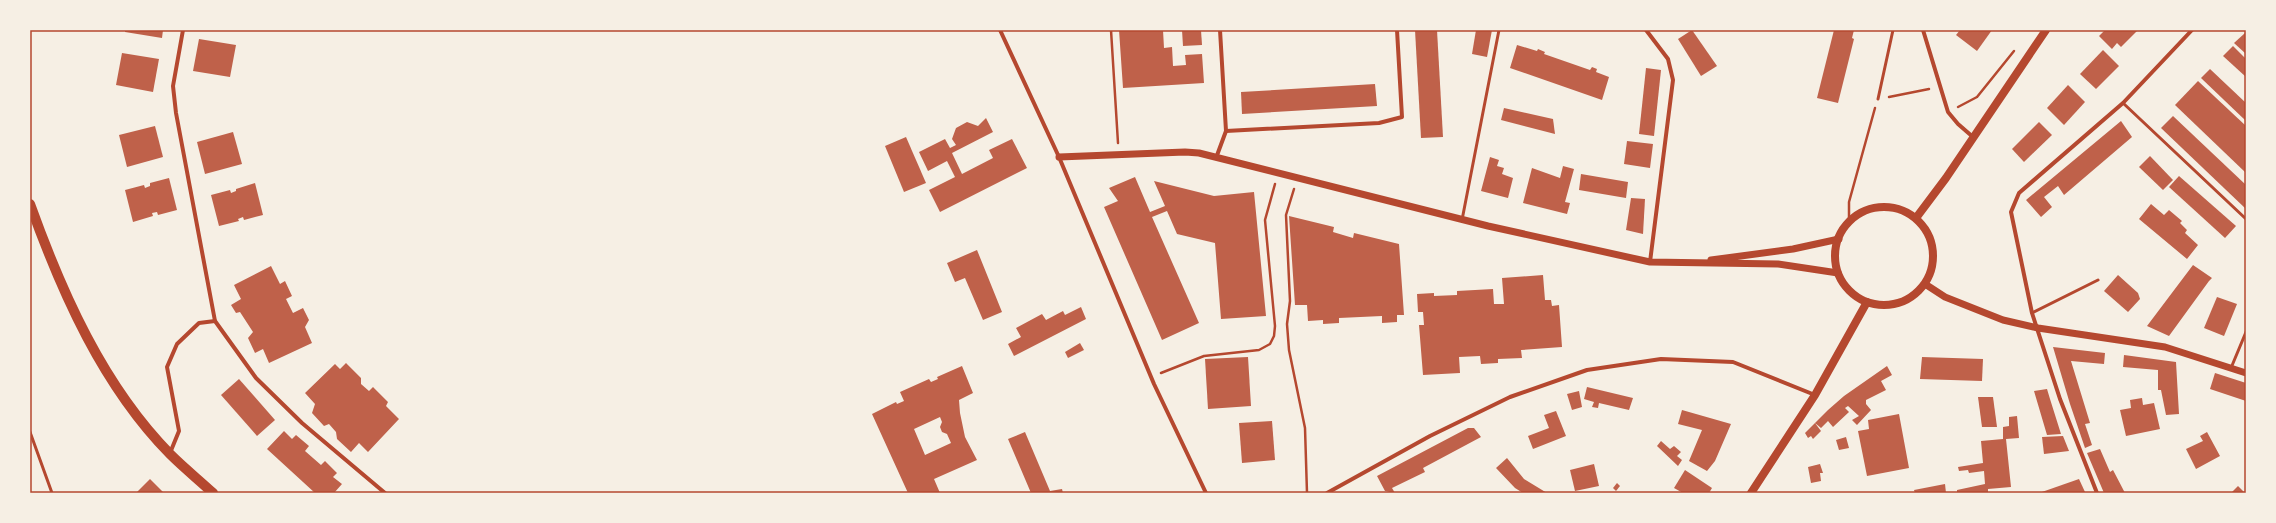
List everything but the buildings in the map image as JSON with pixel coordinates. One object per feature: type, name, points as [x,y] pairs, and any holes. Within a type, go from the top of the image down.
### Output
[{"type":"main road","points":[[1916,218],[2046,30]]},
{"type":"main road","points":[[30,204],[51,262],[92,346],[138,415],[170,453],[213,493]]},
{"type":"main road","points":[[1882,207],[1900,210],[1916,218],[1927,232],[1933,249],[1932,268],[1925,284],[1913,296],[1899,303],[1882,305],[1866,302],[1854,295],[1845,285],[1838,273],[1835,256],[1838,239],[1849,222],[1864,212],[1882,207]]},
{"type":"main road","points":[[1751,493],[1815,395],[1866,302]]},
{"type":"street","points":[[183,30],[173,86],[176,113],[216,321],[256,378],[307,427],[385,493]]},
{"type":"street","points":[[1000,30],[1059,157],[1152,377],[1206,493]]},
{"type":"street","points":[[1215,158],[1226,131],[1220,30]]},
{"type":"street","points":[[1226,131],[1378,123],[1402,117],[1397,30]]},
{"type":"street","points":[[1646,30],[1668,59],[1673,80],[1650,262]]},
{"type":"street","points":[[1923,30],[1948,112],[1958,124],[1973,137]]},
{"type":"street","points":[[2097,493],[2060,399],[2032,313],[2011,212],[2019,193],[2123,103],[2192,30]]},
{"type":"street","points":[[1059,157],[1118,156],[1186,152],[1462,220],[1650,262],[1778,264],[1838,273]]},
{"type":"street","points":[[1679,263],[1793,249],[1838,239]]},
{"type":"street","points":[[1925,284],[1945,297],[2003,320],[2038,328],[2165,347],[2246,373]]},
{"type":"street","points":[[170,453],[179,432],[167,367],[177,344],[198,323],[216,321]]},
{"type":"street","points":[[1327,493],[1430,436],[1510,397],[1587,370],[1661,359],[1733,362],[1815,395]]},
{"type":"lane","points":[[1462,220],[1499,30]]},
{"type":"lane","points":[[1878,99],[1893,30]]},
{"type":"lane","points":[[2123,103],[2246,219]]},
{"type":"lane","points":[[2032,313],[2098,280]]},
{"type":"lane","points":[[2231,368],[2246,332]]},
{"type":"lane","points":[[30,432],[52,493]]},
{"type":"path","points":[[1111,30],[1118,156]]},
{"type":"path","points":[[1948,112],[1977,98],[2016,48]]},
{"type":"path","points":[[1849,222],[1849,202],[1878,99],[1924,91]]},
{"type":"path","points":[[1152,377],[1188,360],[1204,356],[1259,350],[1270,344],[1274,336],[1274,326],[1266,220],[1278,174]]},
{"type":"path","points":[[1297,179],[1286,215],[1290,302],[1287,324],[1289,350],[1305,428],[1307,493]]}]
